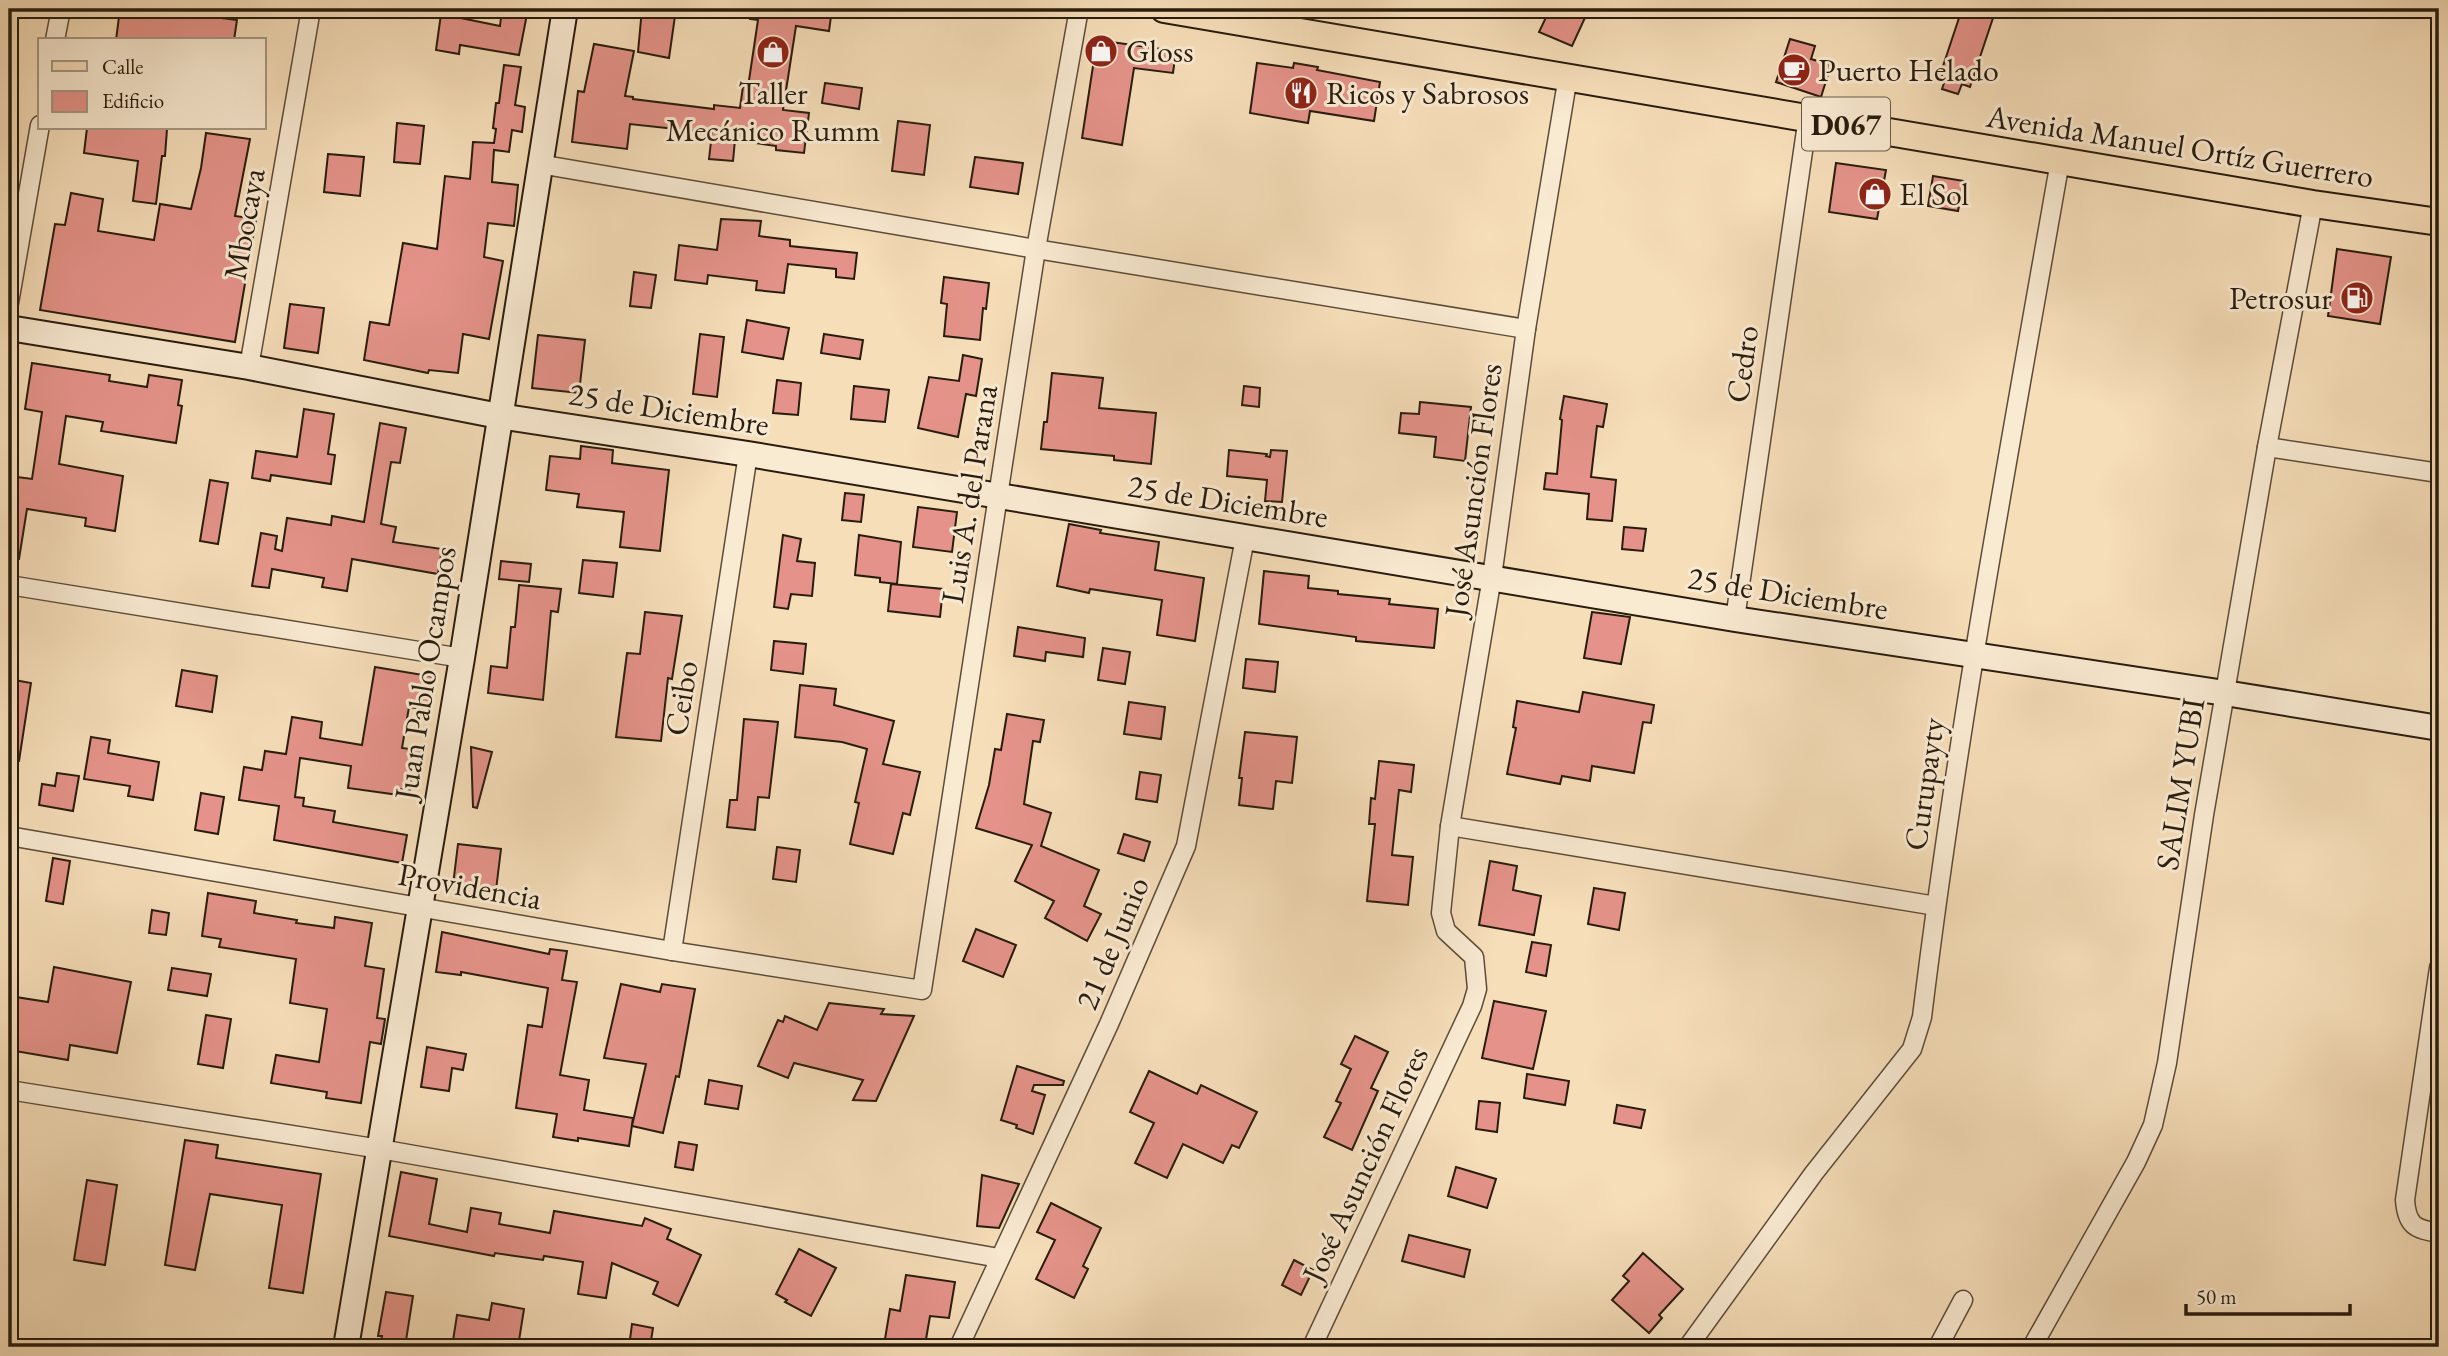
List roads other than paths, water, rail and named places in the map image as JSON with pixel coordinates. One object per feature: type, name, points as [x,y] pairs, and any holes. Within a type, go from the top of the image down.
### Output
[{"type":"main road","name":"Avenida Manuel Ortíz Guerrero","points":[[1164,9],[1256,17],[1568,76],[2314,204],[2439,222]]},
{"type":"street","points":[[55,38],[61,9]]},
{"type":"street","name":"Mbocaya","points":[[249,367],[312,9]]},
{"type":"street","name":"Juan Pablo Ocampos","points":[[346,1347],[462,658],[565,9]]},
{"type":"street","name":"Luis A. del Parana","points":[[922,990],[1036,249],[1079,9]]},
{"type":"street","name":"José Asunción Flores","points":[[1311,1347],[1472,1006],[1477,989],[1475,960],[1446,930],[1441,913],[1450,826],[1492,577],[1526,329],[1568,76]]},
{"type":"street","name":"Cedro","points":[[1735,619],[1808,117]]},
{"type":"street","points":[[9,303],[39,130]]},
{"type":"street","name":"Curupayty","points":[[1688,1347],[1814,1173],[1912,1049],[1922,1017],[1973,655],[2060,161]]},
{"type":"street","points":[[540,164],[1526,329]]},
{"type":"street","name":"SALIM YUBI","points":[[2032,1347],[2136,1162],[2153,1125],[2167,1063],[2267,447],[2314,204]]},
{"type":"street","name":"25 de Diciembre","points":[[9,328],[249,367],[499,416],[748,454],[1735,619],[2439,728]]},
{"type":"street","points":[[2267,447],[2439,473]]},
{"type":"street","name":"Ceibo","points":[[672,951],[748,454]]},
{"type":"street","name":"21 de Junio","points":[[959,1347],[1110,1024],[1186,846],[1245,538]]},
{"type":"street","points":[[9,585],[462,658]]},
{"type":"street","points":[[1450,826],[1936,906]]},
{"type":"street","name":"Providencia","points":[[9,836],[672,951],[922,990]]},
{"type":"street","points":[[2439,968],[2405,1199],[2406,1216],[2419,1230],[2439,1233]]},
{"type":"street","points":[[9,1090],[380,1149],[999,1258]]},
{"type":"street","points":[[1938,1347],[1963,1300]]},
{"type":"place","name":"Gloss","points":[[1101,51]]},
{"type":"place","name":"Taller Mecánico Rumm","points":[[773,52]]},
{"type":"place","name":"Puerto Helado","points":[[1794,70]]},
{"type":"place","name":"Ricos y Sabrosos","points":[[1301,93]]},
{"type":"place","name":"El Sol","points":[[1875,194]]},
{"type":"place","name":"Petrosur","points":[[2357,298]]}]
